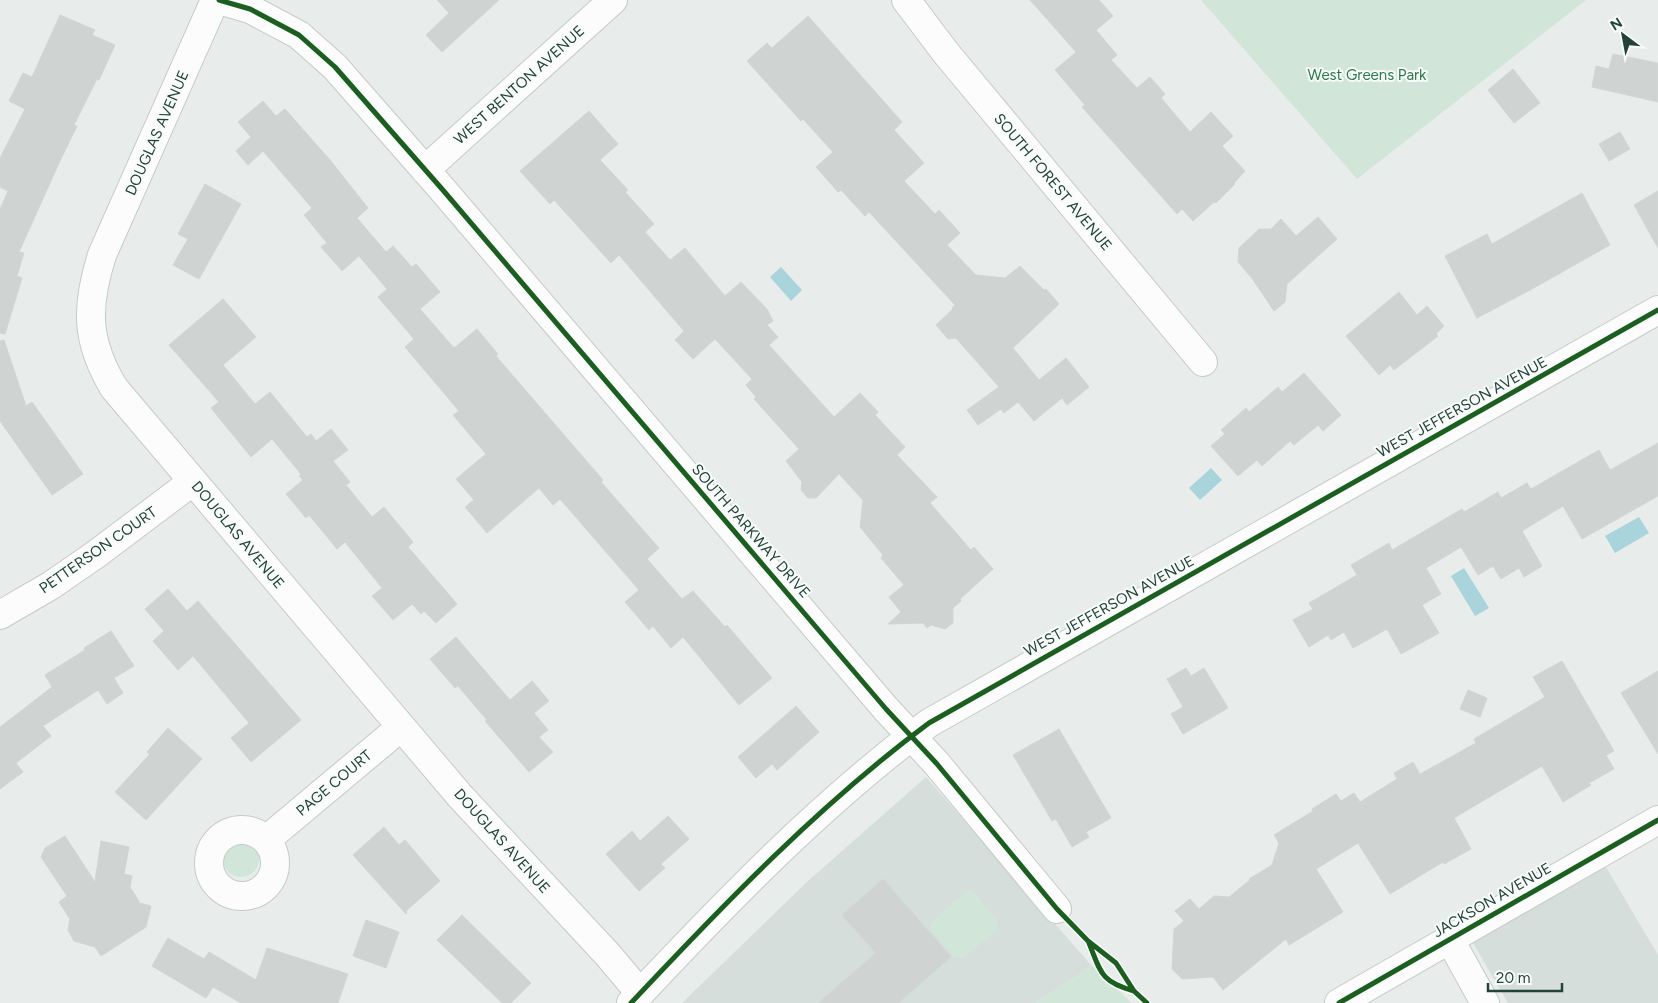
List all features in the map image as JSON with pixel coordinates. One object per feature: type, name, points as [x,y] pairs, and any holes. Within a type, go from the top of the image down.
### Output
[{"type":"street","name":"DOUGLAS AVENUE","points":[[215,0],[102,255],[93,282],[90,300],[90,327],[96,353],[114,388],[192,482],[460,796],[608,955],[636,998]]},
{"type":"street","name":"SOUTH PARKWAY DRIVE","points":[[219,0],[250,9],[299,36],[335,67],[886,709],[912,736],[1057,910]]},
{"type":"street","name":"WEST BENTON AVENUE","points":[[425,170],[613,0]]},
{"type":"street","name":"SOUTH FOREST AVENUE","points":[[906,0],[946,53],[1204,362]]},
{"type":"street","name":"WEST JEFFERSON AVENUE","points":[[636,998],[748,883],[801,832],[868,771],[912,736],[948,711],[1658,310]]},
{"type":"street","name":"PETTERSON COURT","points":[[0,615],[50,586],[192,482]]},
{"type":"street","name":"PAGE COURT","points":[[266,840],[401,727]]},
{"type":"street","name":"JACKSON AVENUE","points":[[1339,1003],[1658,820]]},
{"type":"street","points":[[1450,940],[1485,1003]]},
{"type":"shaded area","points":[[926,777],[1092,966],[1036,1003],[682,1003],[808,881]]},
{"type":"shaded area","points":[[1606,867],[1658,955],[1658,1003],[1508,1003],[1473,943]]},
{"type":"green space","name":"West Greens Park","points":[[1201,0],[1586,0],[1357,179]]},
{"type":"green space","points":[[241,841],[254,846],[259,859],[254,872],[241,877],[228,872],[223,859],[228,846]]},
{"type":"green space","points":[[967,891],[972,891],[997,920],[998,929],[964,958],[955,958],[930,929],[931,923]]},
{"type":"green space","points":[[1092,966],[1132,1003],[1036,1003]]},
{"type":"water","points":[[781,267],[802,290],[791,301],[770,277]]},
{"type":"water","points":[[1211,468],[1222,480],[1200,500],[1189,488]]},
{"type":"water","points":[[1639,517],[1649,533],[1615,553],[1605,536]]},
{"type":"water","points":[[1464,568],[1489,608],[1475,616],[1451,576]]},
{"type":"building","points":[[437,0],[499,0],[442,52],[426,35],[449,13]]},
{"type":"building","points":[[1030,0],[1099,0],[1113,16],[1096,30],[1117,55],[1111,60],[1137,88],[1150,77],[1165,94],[1161,98],[1190,132],[1211,112],[1233,136],[1222,146],[1245,171],[1235,184],[1216,203],[1214,202],[1193,221],[1182,209],[1177,214],[1082,107],[1085,105],[1055,70],[1076,52]]},
{"type":"building","points":[[60,15],[95,30],[92,35],[115,45],[99,80],[97,79],[74,125],[77,126],[19,252],[24,253],[17,276],[22,278],[5,334],[0,333],[0,209],[8,191],[0,187],[0,158],[25,109],[9,101],[23,73],[32,77]]},
{"type":"building","points":[[808,16],[902,122],[894,130],[924,163],[904,181],[935,214],[939,210],[960,233],[947,245],[976,275],[1005,278],[1020,266],[1044,290],[1046,289],[1059,304],[1013,348],[1039,380],[1066,358],[1089,387],[1067,405],[1062,398],[1034,421],[1018,402],[1004,413],[1001,409],[978,425],[967,410],[999,387],[956,338],[948,339],[936,325],[955,305],[869,212],[865,216],[841,190],[838,192],[816,167],[833,152],[803,119],[801,121],[747,61],[767,43],[772,48]]},
{"type":"building","points":[[1613,54],[1658,63],[1658,102],[1592,87],[1596,66],[1609,69]]},
{"type":"building","points":[[1513,69],[1540,103],[1514,123],[1488,90]]},
{"type":"building","points":[[263,101],[276,116],[285,109],[330,160],[368,208],[357,218],[386,252],[393,246],[412,267],[416,264],[440,292],[420,309],[454,348],[477,329],[498,354],[496,356],[603,480],[601,482],[659,548],[647,559],[682,599],[693,591],[725,627],[727,625],[772,678],[739,705],[683,637],[671,648],[653,626],[649,630],[625,602],[639,590],[560,499],[553,505],[539,488],[487,533],[465,507],[474,500],[456,479],[486,454],[453,415],[459,411],[405,347],[414,339],[378,297],[387,289],[359,256],[342,271],[321,247],[327,243],[304,215],[312,208],[263,151],[248,165],[236,151],[251,137],[238,122]]},
{"type":"building","points":[[589,111],[618,144],[600,160],[628,190],[625,192],[654,224],[645,232],[670,260],[685,248],[725,296],[741,282],[767,309],[773,321],[767,325],[778,337],[769,345],[834,417],[860,393],[878,412],[875,415],[905,447],[897,455],[937,497],[930,503],[971,550],[974,547],[993,569],[960,599],[961,601],[953,608],[953,623],[945,629],[931,625],[927,628],[923,623],[888,624],[901,612],[889,597],[904,585],[881,558],[883,555],[860,527],[863,500],[839,474],[816,498],[808,498],[801,490],[802,482],[786,461],[799,449],[754,399],[756,397],[746,385],[752,379],[715,339],[693,359],[675,340],[684,331],[619,255],[611,263],[554,200],[550,204],[520,171]]},
{"type":"building","points":[[1620,132],[1630,149],[1609,161],[1599,144]]},
{"type":"building","points":[[205,184],[241,204],[199,279],[173,265],[188,239],[178,234]]},
{"type":"building","points":[[1658,191],[1658,248],[1634,205]]},
{"type":"building","points":[[1582,193],[1610,245],[1477,318],[1445,256],[1487,234],[1492,244]]},
{"type":"building","points":[[1318,217],[1337,239],[1287,284],[1285,302],[1274,311],[1251,277],[1238,262],[1239,248],[1259,229],[1271,229],[1281,219],[1296,236]]},
{"type":"building","points":[[1399,292],[1417,315],[1427,306],[1444,326],[1436,334],[1438,336],[1394,370],[1390,365],[1379,375],[1346,336]]},
{"type":"building","points":[[223,299],[256,337],[223,365],[255,404],[270,392],[307,437],[311,434],[316,441],[331,429],[348,450],[333,461],[350,482],[346,485],[372,517],[384,507],[413,542],[408,547],[457,604],[436,623],[424,611],[421,614],[412,604],[393,620],[372,596],[382,588],[345,542],[337,549],[309,515],[306,518],[286,494],[303,480],[299,476],[301,474],[272,439],[251,457],[211,408],[219,402],[169,345]]},
{"type":"building","points":[[4,340],[26,406],[32,402],[83,474],[52,495],[0,421],[0,341]]},
{"type":"building","points":[[1304,373],[1341,415],[1323,431],[1318,425],[1294,445],[1290,441],[1262,466],[1257,460],[1238,476],[1211,446],[1225,434],[1221,430],[1246,408],[1249,412],[1278,387],[1282,392]]},
{"type":"building","points":[[1658,443],[1658,496],[1582,539],[1563,506],[1522,531],[1542,566],[1524,577],[1519,568],[1501,579],[1493,566],[1478,575],[1461,547],[1426,568],[1441,594],[1422,605],[1439,633],[1401,654],[1387,629],[1353,648],[1344,632],[1331,640],[1328,635],[1309,647],[1293,620],[1313,609],[1309,603],[1357,575],[1351,565],[1389,543],[1392,550],[1462,509],[1464,512],[1498,492],[1501,498],[1527,483],[1531,489],[1599,450],[1610,470]]},
{"type":"building","points":[[168,589],[187,611],[198,601],[301,720],[251,762],[231,738],[249,723],[193,656],[178,670],[153,641],[164,631],[145,609]]},
{"type":"building","points":[[111,631],[134,666],[114,678],[123,693],[107,704],[98,690],[43,726],[51,736],[16,763],[23,772],[0,789],[0,727],[52,687],[45,675]]},
{"type":"building","points":[[456,637],[510,700],[532,681],[549,701],[534,713],[548,730],[539,737],[553,752],[529,772],[458,686],[455,688],[430,659]]},
{"type":"building","points":[[1562,661],[1614,751],[1606,755],[1614,769],[1589,783],[1591,785],[1563,802],[1542,766],[1454,818],[1471,849],[1444,864],[1443,862],[1390,894],[1358,843],[1316,869],[1343,912],[1289,945],[1286,939],[1223,990],[1213,977],[1182,979],[1172,969],[1174,929],[1184,921],[1175,911],[1190,899],[1199,909],[1214,896],[1229,897],[1249,879],[1272,865],[1279,843],[1274,835],[1336,794],[1341,801],[1354,793],[1360,802],[1397,779],[1394,773],[1413,762],[1420,774],[1476,743],[1474,739],[1545,697],[1533,677]]},
{"type":"building","points":[[1186,668],[1191,676],[1204,668],[1228,708],[1183,734],[1171,714],[1183,707],[1167,679]]},
{"type":"building","points":[[1658,671],[1658,754],[1621,693]]},
{"type":"building","points":[[1468,690],[1487,698],[1480,717],[1460,709]]},
{"type":"building","points":[[796,706],[819,732],[777,770],[772,764],[756,778],[738,757]]},
{"type":"building","points":[[168,728],[202,759],[146,820],[115,792],[150,754],[147,752]]},
{"type":"building","points":[[1059,729],[1111,818],[1086,832],[1089,837],[1072,847],[1056,819],[1052,821],[1013,755]]},
{"type":"building","points":[[668,816],[689,839],[661,864],[665,868],[639,891],[606,854],[632,831],[640,841]]},
{"type":"building","points":[[384,827],[399,845],[405,840],[440,881],[407,910],[406,914],[353,855]]},
{"type":"building","points":[[65,836],[95,882],[101,841],[129,847],[124,874],[132,876],[130,887],[140,903],[151,906],[146,927],[101,956],[95,947],[74,941],[68,930],[70,919],[59,902],[67,896],[41,857],[45,848]]},
{"type":"building","points":[[883,879],[951,957],[898,1003],[818,1003],[876,953],[842,915]]},
{"type":"building","points":[[462,915],[531,983],[511,1003],[502,1003],[437,940]]},
{"type":"building","points":[[366,920],[399,932],[386,968],[353,956]]},
{"type":"building","points":[[168,938],[204,959],[209,952],[256,980],[267,948],[348,974],[338,1003],[241,1003],[213,987],[206,998],[152,966]]},
{"type":"cycle path","points":[[219,0],[250,9],[299,35],[335,67],[442,189],[886,709],[937,764],[1057,909],[1088,941],[1116,963],[1134,991],[1147,1003]]},
{"type":"cycle path","points":[[631,1003],[737,892],[811,821],[889,754],[929,723],[1658,310]]},
{"type":"cycle path","points":[[1339,1003],[1658,820]]},
{"type":"cycle path","points":[[1089,943],[1096,962],[1108,980],[1123,988],[1134,991]]}]
